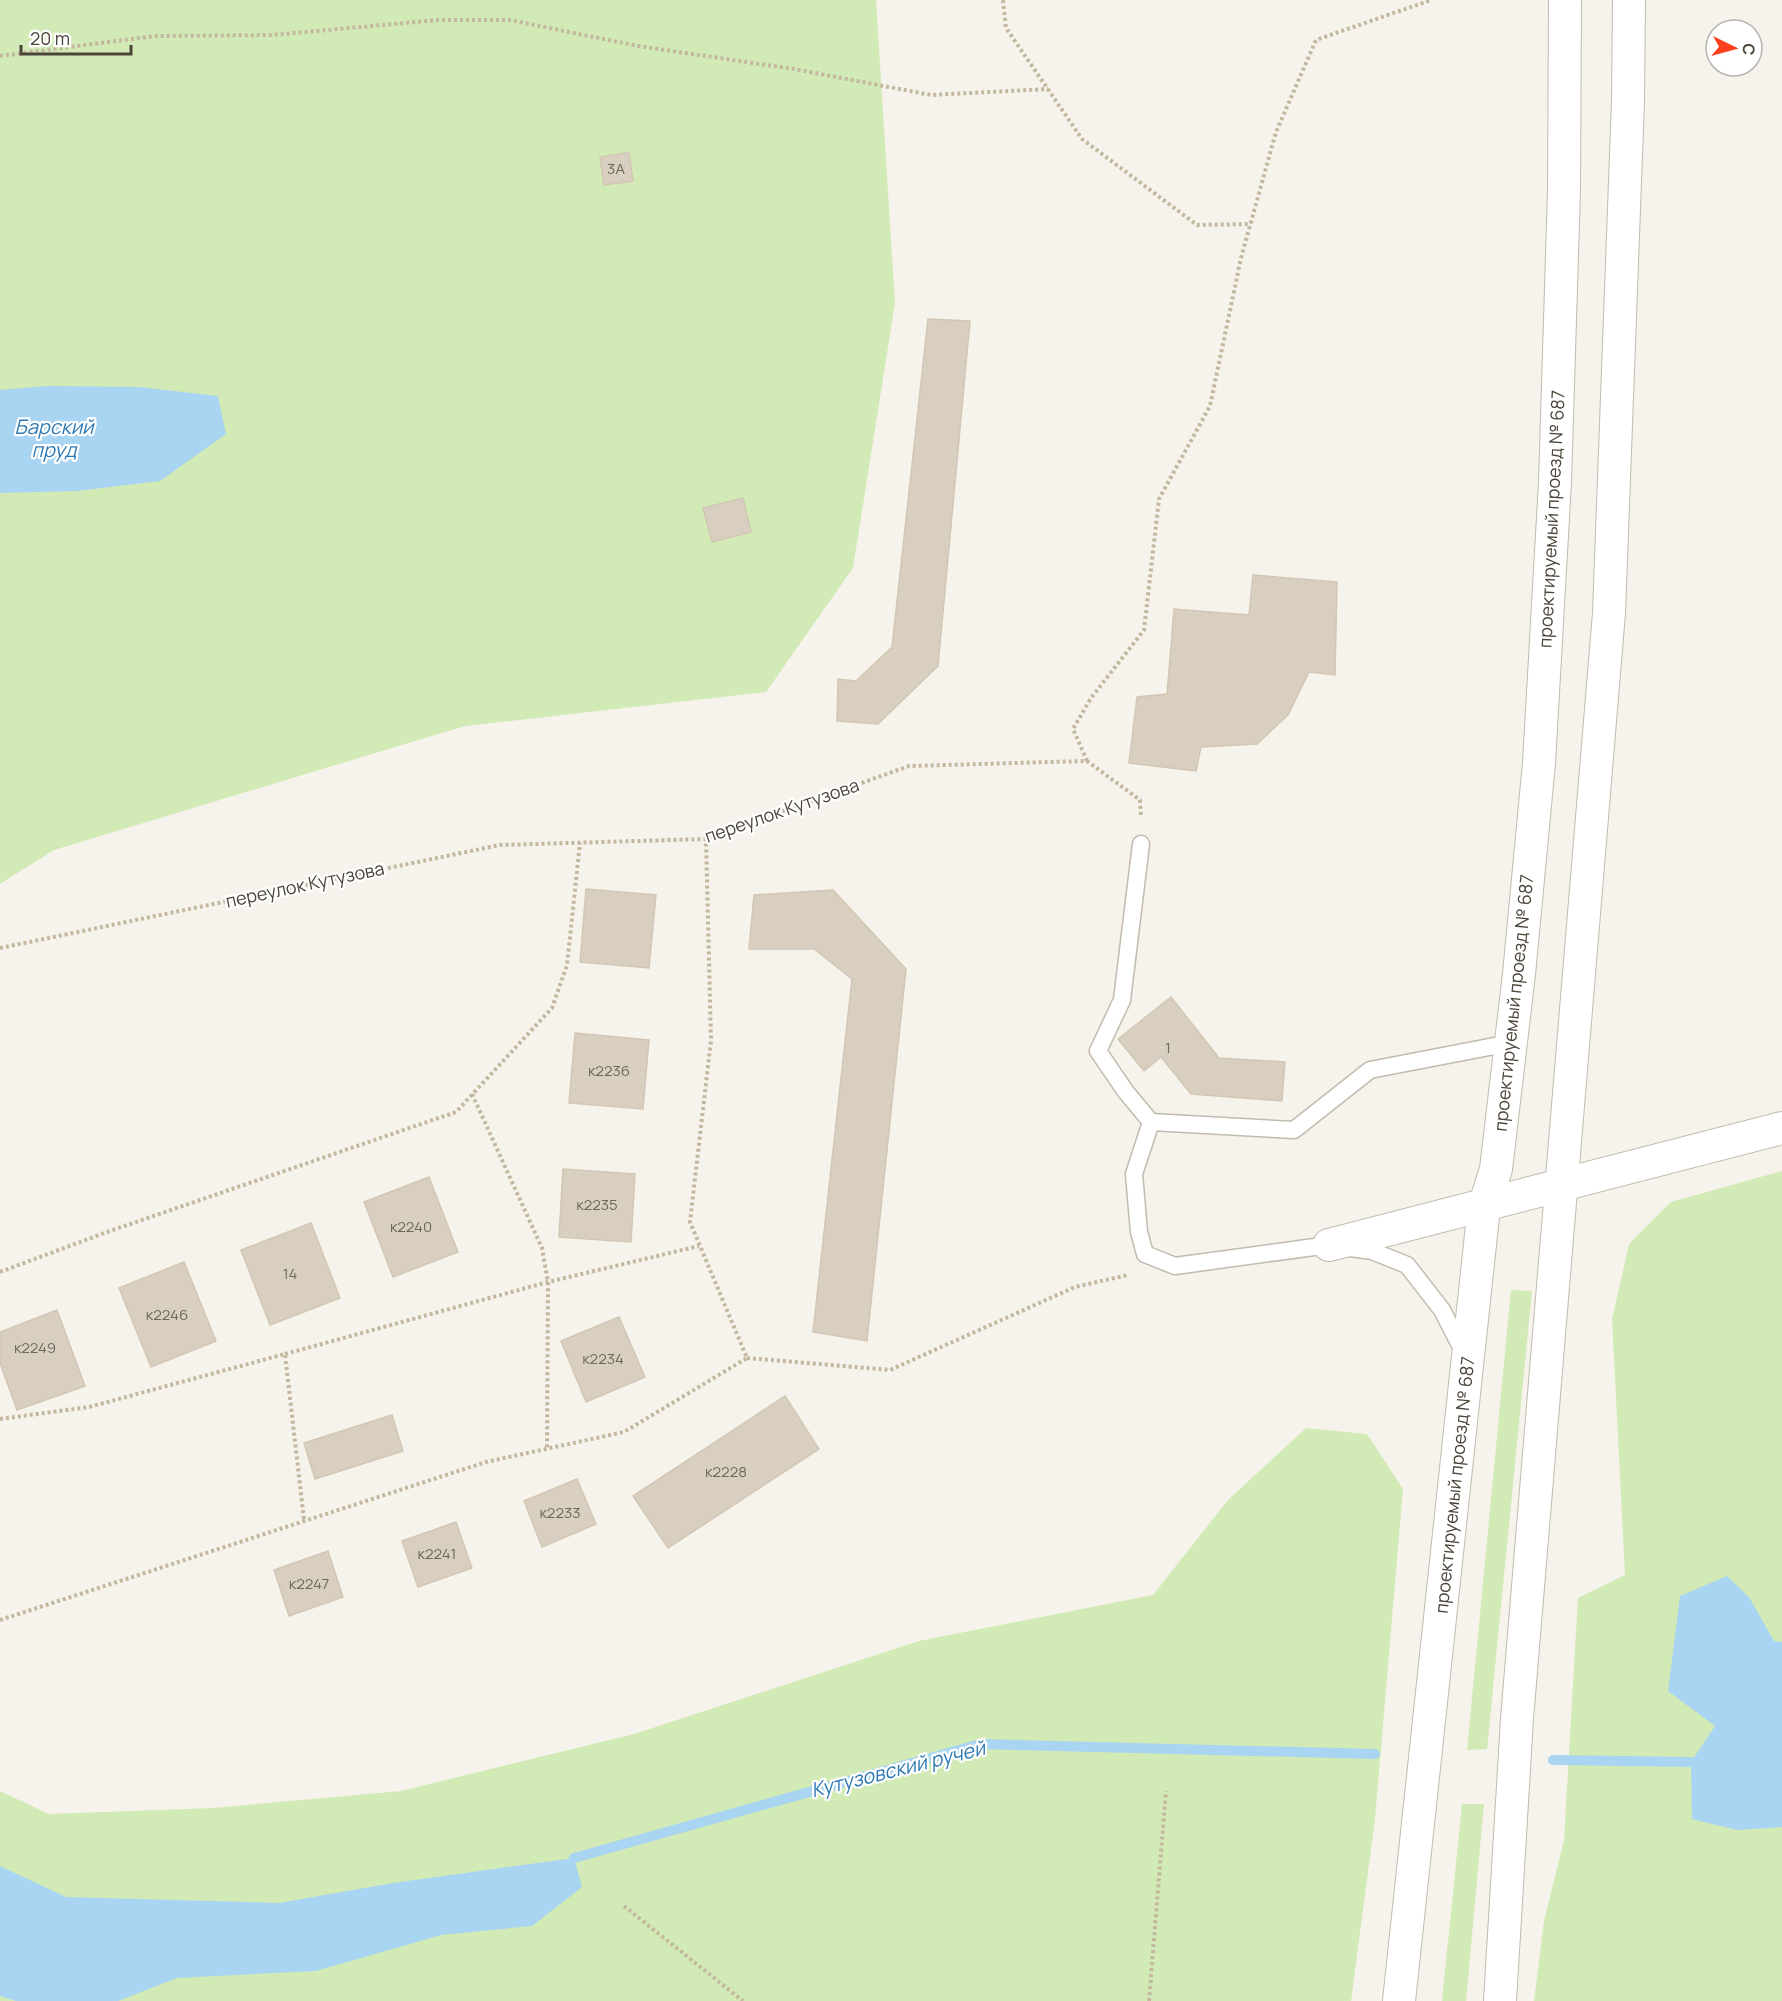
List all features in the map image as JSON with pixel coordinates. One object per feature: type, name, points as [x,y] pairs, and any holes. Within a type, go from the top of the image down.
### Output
[{"type":"street","name":"проектируемый проезд № 687","points":[[1399,2001],[1484,1207],[1496,1169],[1519,974],[1539,763],[1555,493],[1564,190],[1565,0]]},
{"type":"street","points":[[1500,2001],[1517,1719],[1608,614],[1628,100],[1629,0]]},
{"type":"street","points":[[1329,1245],[1484,1207],[1562,1184],[1782,1128]]},
{"type":"lane","points":[[1141,844],[1122,1000],[1098,1051],[1126,1092],[1151,1122],[1294,1130],[1370,1070],[1510,1043]]},
{"type":"lane","points":[[1151,1122],[1134,1174],[1139,1232],[1145,1254],[1175,1266],[1329,1245],[1372,1251],[1407,1265],[1442,1310],[1468,1361]]},
{"type":"path","points":[[1003,0],[1006,28],[1082,139],[1197,225],[1251,224]]},
{"type":"path","points":[[1141,844],[1140,801],[1087,760],[1073,729],[1091,698],[1144,630],[1159,499],[1210,406],[1241,258],[1276,132],[1316,40],[1431,0]]},
{"type":"path","points":[[0,56],[155,36],[272,35],[438,20],[510,20],[638,46],[794,69],[931,96],[1048,89]]},
{"type":"path","name":"переулок Кутузова","points":[[0,948],[500,845],[706,839],[909,766],[1087,760]]},
{"type":"path","points":[[706,839],[711,1040],[690,1222],[747,1358]]},
{"type":"path","points":[[0,1272],[106,1232],[456,1112],[552,1008],[567,965],[580,843]]},
{"type":"path","points":[[472,1094],[542,1248],[548,1282],[547,1449]]},
{"type":"path","points":[[0,1419],[89,1407],[548,1282],[699,1246]]},
{"type":"path","points":[[0,1620],[486,1462],[624,1432],[747,1358],[890,1370],[1075,1287],[1128,1276],[1145,1254]]},
{"type":"path","points":[[285,1354],[304,1520]]},
{"type":"path","points":[[1149,2001],[1166,1791]]},
{"type":"path","points":[[624,1906],[743,2001]]},
{"type":"green space","points":[[0,0],[876,0],[895,303],[853,568],[766,692],[465,726],[54,850],[0,884]]},
{"type":"green space","points":[[1782,1171],[1782,2001],[1534,2001],[1544,1921],[1564,1840],[1578,1598],[1625,1575],[1612,1320],[1629,1244],[1671,1202]]},
{"type":"green space","points":[[1511,1290],[1532,1291],[1487,1749],[1467,1750]]},
{"type":"green space","points":[[1306,1428],[1367,1434],[1403,1489],[1375,1819],[1351,2001],[0,2001],[0,1791],[49,1814],[213,1808],[401,1791],[634,1734],[919,1641],[1153,1595],[1228,1500]]},
{"type":"green space","points":[[1462,1804],[1484,1804],[1466,2001],[1442,2001]]},
{"type":"water","name":"Барский пруд","points":[[48,386],[139,387],[218,396],[226,434],[160,481],[77,491],[0,493],[0,390]]},
{"type":"water","points":[[1727,1576],[1749,1597],[1774,1641],[1782,1642],[1782,1827],[1737,1830],[1692,1819],[1691,1762],[1715,1726],[1668,1691],[1680,1596]]},
{"type":"water","points":[[574,1858],[582,1887],[532,1926],[441,1935],[316,1971],[177,1978],[118,2001],[16,2001],[0,1996],[0,1866],[66,1897],[279,1903],[393,1883]]},
{"type":"building","points":[[629,152],[633,181],[604,185],[600,157]]},
{"type":"building","points":[[928,319],[970,321],[938,666],[878,724],[837,721],[838,679],[856,681],[892,647]]},
{"type":"building","points":[[743,498],[751,532],[712,542],[703,508]]},
{"type":"building","points":[[1253,575],[1337,582],[1335,675],[1309,672],[1288,715],[1257,744],[1201,747],[1196,771],[1129,763],[1137,697],[1167,694],[1174,609],[1249,615]]},
{"type":"building","points":[[586,889],[656,895],[649,968],[580,962]]},
{"type":"building","points":[[833,890],[906,969],[867,1341],[813,1332],[852,979],[814,949],[749,949],[754,895]]},
{"type":"building","points":[[1171,997],[1219,1058],[1285,1062],[1282,1101],[1191,1094],[1161,1057],[1144,1071],[1118,1039]]},
{"type":"building","points":[[575,1033],[649,1040],[643,1109],[569,1103]]},
{"type":"building","points":[[563,1169],[635,1174],[631,1242],[559,1237]]},
{"type":"building","points":[[429,1177],[458,1252],[393,1277],[364,1202]]},
{"type":"building","points":[[311,1223],[340,1298],[270,1325],[241,1250]]},
{"type":"building","points":[[184,1262],[216,1341],[151,1367],[119,1288]]},
{"type":"building","points":[[57,1310],[85,1386],[17,1410],[0,1363],[0,1332]]},
{"type":"building","points":[[619,1317],[645,1377],[586,1402],[561,1341]]},
{"type":"building","points":[[785,1396],[819,1449],[668,1548],[633,1496]]},
{"type":"building","points":[[392,1415],[403,1451],[315,1479],[304,1443]]},
{"type":"building","points":[[577,1479],[596,1524],[542,1547],[524,1501]]},
{"type":"building","points":[[456,1522],[472,1568],[418,1587],[402,1541]]},
{"type":"building","points":[[328,1551],[343,1597],[289,1616],[274,1570]]},
{"type":"waterway","name":"Кутузовский ручей","points":[[574,1858],[980,1744],[1375,1754]]},
{"type":"waterway","name":"Кутузовский ручей","points":[[1553,1760],[1691,1762],[1705,1767]]}]
